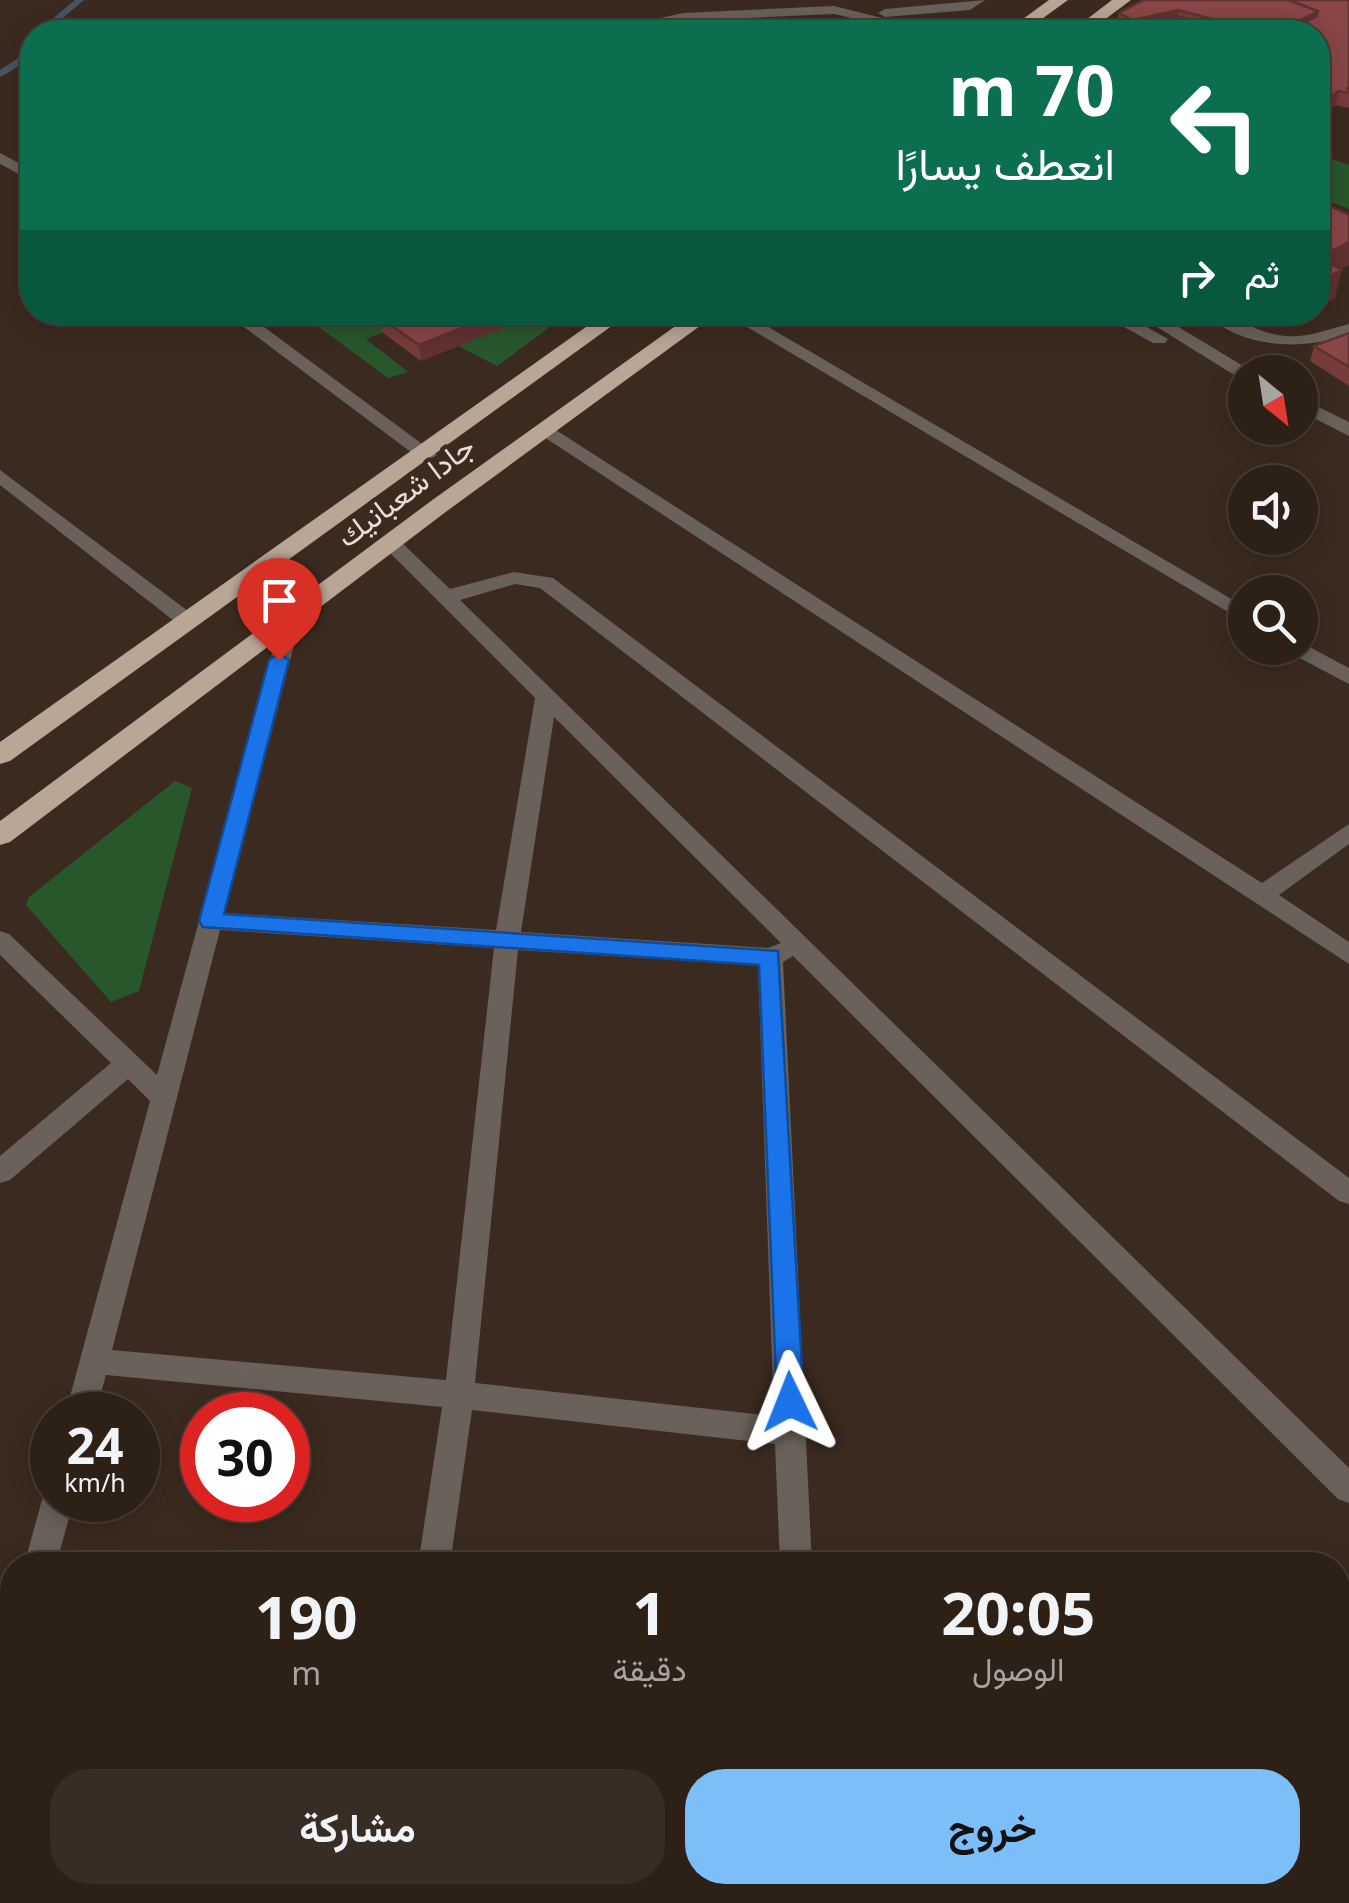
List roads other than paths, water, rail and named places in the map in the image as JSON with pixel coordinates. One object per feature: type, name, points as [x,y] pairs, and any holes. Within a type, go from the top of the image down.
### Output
[{"type":"highway","points":[[1031,20],[1060,0]]},
{"type":"highway","points":[[1095,20],[1123,0]]},
{"type":"highway","name":"جادا شعبانيك","points":[[0,755],[185,619],[428,455],[604,325]]},
{"type":"highway","name":"جادا شعبانيك","points":[[0,834],[691,325]]},
{"type":"street","points":[[859,15],[953,8],[978,0]]},
{"type":"street","points":[[673,20],[794,10],[834,10],[880,20]]},
{"type":"street","points":[[250,325],[428,455]]},
{"type":"street","points":[[752,325],[1228,606]]},
{"type":"street","points":[[1131,325],[1157,338],[1194,346]]},
{"type":"street","points":[[1161,325],[1228,365]]},
{"type":"street","points":[[1235,325],[1266,341],[1305,344],[1349,329]]},
{"type":"street","points":[[1318,414],[1349,430]]},
{"type":"street","points":[[546,430],[1262,894],[1349,955]]},
{"type":"street","points":[[0,476],[185,619]]},
{"type":"street","points":[[392,544],[1349,1490]]},
{"type":"street","points":[[446,597],[514,578],[546,582],[1349,1192]]},
{"type":"street","points":[[86,1392],[289,622]]},
{"type":"street","points":[[1318,659],[1349,677]]},
{"type":"street","points":[[436,1552],[459,1395],[507,940],[546,696]]},
{"type":"street","points":[[1262,894],[1349,832]]},
{"type":"street","points":[[210,921],[770,957],[799,946]]},
{"type":"street","points":[[0,940],[164,1099]]},
{"type":"street","points":[[770,957],[796,1552]]},
{"type":"street","points":[[0,1172],[128,1064]]},
{"type":"street","points":[[95,1361],[459,1395],[791,1432]]},
{"type":"street","points":[[44,1552],[52,1522]]},
{"type":"waterway","points":[[56,20],[80,0]]},
{"type":"waterway","points":[[0,74],[20,61]]}]
